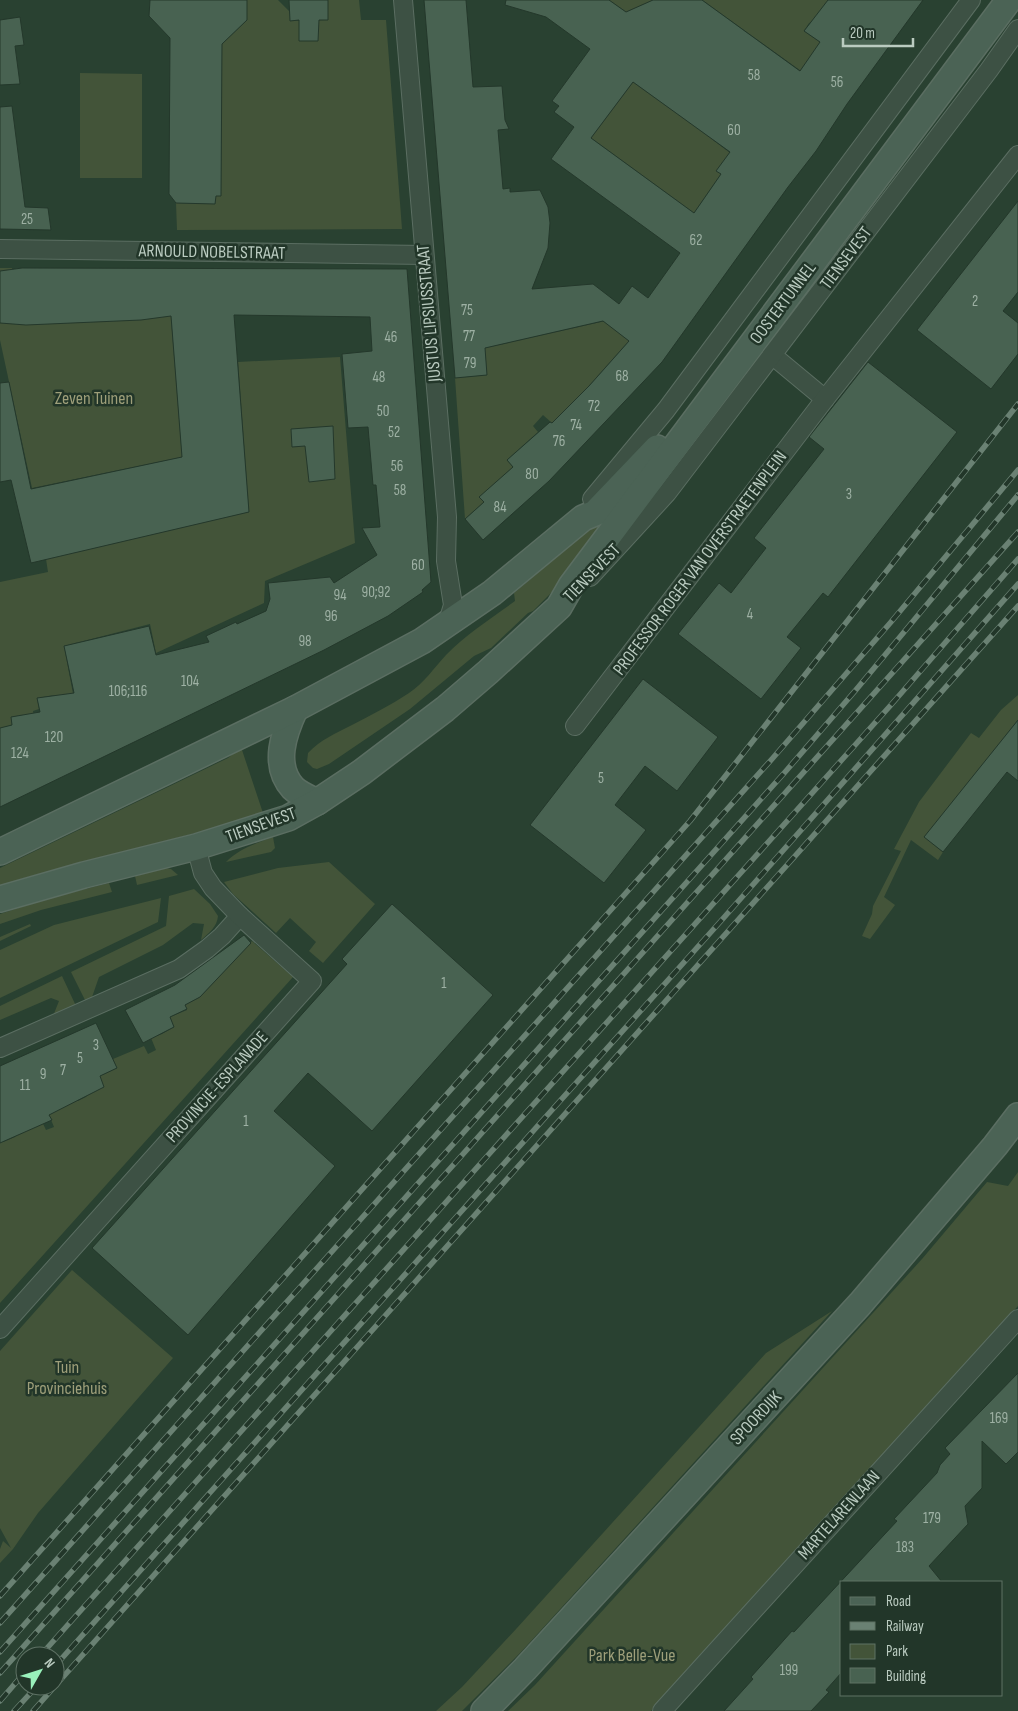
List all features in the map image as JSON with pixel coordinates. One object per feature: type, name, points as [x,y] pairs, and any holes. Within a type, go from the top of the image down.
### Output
[{"type":"main road","name":"OOSTERTUNNEL","points":[[583,518],[594,513],[656,450],[697,398],[993,0]]},
{"type":"main road","name":"OOSTERTUNNEL","points":[[559,607],[572,586],[1009,0]]},
{"type":"main road","points":[[0,852],[296,709],[422,641],[447,625],[513,576],[583,518]]},
{"type":"main road","name":"TIENSEVEST","points":[[0,899],[84,875],[196,847],[288,818],[317,802],[362,772],[445,709],[559,607]]},
{"type":"main road","points":[[296,709],[282,741],[284,770],[292,787],[304,796],[317,802]]},
{"type":"main road","name":"SPOORDIJK","points":[[484,1711],[860,1304],[995,1146],[1018,1116]]},
{"type":"street","name":"JUSTUS LIPSIUSSTRAAT","points":[[403,0],[446,517],[446,561],[453,605],[447,625]]},
{"type":"street","points":[[583,518],[590,502],[666,410],[972,0]]},
{"type":"street","name":"TIENSEVEST","points":[[559,607],[576,592],[667,494],[1018,29]]},
{"type":"street","name":"PROFESSOR ROGER VAN OVERSTRAETENPLEIN","points":[[575,726],[825,400],[1018,155]]},
{"type":"street","name":"ARNOULD NOBELSTRAAT","points":[[0,249],[424,255]]},
{"type":"street","points":[[772,355],[825,400]]},
{"type":"street","name":"PROVINCIE-ESPLANADE","points":[[0,1329],[312,981],[212,888],[203,873],[196,847]]},
{"type":"street","points":[[0,1048],[178,969],[207,949],[240,916]]},
{"type":"street","name":"MARTELARENLAAN","points":[[662,1711],[1018,1319]]},
{"type":"green space","points":[[247,0],[278,0],[290,12],[291,21],[327,20],[328,0],[359,0],[361,20],[386,20],[402,229],[177,230],[176,203],[215,204],[216,196],[221,196],[222,44],[247,20]]},
{"type":"green space","points":[[609,0],[653,0],[626,12]]},
{"type":"green space","points":[[702,0],[851,0],[809,23],[804,31],[831,50],[801,71]]},
{"type":"green space","points":[[80,73],[142,74],[142,178],[80,178]]},
{"type":"green space","points":[[633,82],[730,153],[717,171],[721,174],[694,213],[591,138]]},
{"type":"green space","name":"Zeven Tuinen","points":[[0,268],[12,268],[25,324],[139,269],[167,268],[182,457],[32,488],[0,340]]},
{"type":"green space","points":[[605,321],[629,341],[589,386],[552,423],[543,415],[533,426],[538,432],[507,460],[514,468],[480,497],[484,502],[465,519],[455,378],[487,375],[485,348]]},
{"type":"green space","points":[[340,357],[355,543],[265,581],[264,603],[156,653],[150,624],[64,646],[74,699],[56,703],[55,695],[37,698],[39,709],[33,711],[34,717],[24,722],[22,715],[11,717],[12,725],[4,727],[7,740],[0,743],[0,582],[48,572],[46,559],[249,512],[238,362]]},
{"type":"green space","points":[[641,477],[556,588],[491,648],[474,656],[410,709],[329,764],[317,769],[307,762],[308,753],[323,741],[388,706],[414,689],[462,640],[515,601],[514,593],[579,538]]},
{"type":"green space","points":[[1018,695],[1018,720],[925,837],[943,852],[938,860],[911,840],[884,897],[895,905],[870,939],[862,936],[872,914],[873,906],[901,851],[894,849],[919,802],[971,733],[979,738],[1001,710]]},
{"type":"green space","points":[[239,749],[242,750],[263,813],[215,828],[0,886],[0,868],[228,758]]},
{"type":"green space","points":[[273,837],[275,848],[271,852],[226,862],[242,850]]},
{"type":"green space","points":[[329,862],[375,904],[323,963],[309,951],[316,942],[290,918],[276,933],[233,894],[224,882],[278,868]]},
{"type":"green space","points":[[166,868],[171,869],[178,875],[137,885],[135,876]]},
{"type":"green space","points":[[109,883],[112,892],[41,910],[0,924],[0,914],[46,899]]},
{"type":"green space","points":[[194,889],[210,904],[218,916],[210,932],[201,940],[204,924],[193,923],[163,945],[99,977],[91,1000],[86,1002],[71,972],[166,926],[169,896]]},
{"type":"green space","points":[[161,898],[158,922],[0,998],[0,950],[54,925]]},
{"type":"green space","points":[[30,924],[31,926],[0,941],[0,937]]},
{"type":"green space","points":[[252,941],[293,977],[0,1303],[0,1135],[3,1142],[15,1137],[37,1111],[46,1130],[54,1127],[47,1110],[75,1095],[78,1101],[86,1097],[100,1076],[117,1068],[113,1059],[144,1046],[148,1054],[156,1050],[151,1038],[174,1027],[170,1017],[187,1010],[185,1005],[200,997]]},
{"type":"green space","points":[[62,976],[76,1006],[53,1016],[59,1001],[51,998],[0,1020],[0,1006]]},
{"type":"green space","name":"Park Belle-Vue","points":[[1018,1172],[1018,1306],[651,1711],[508,1711],[535,1685],[922,1259],[987,1182],[1008,1186]]},
{"type":"green space","name":"Tuin Provinciehuis","points":[[72,1270],[173,1358],[38,1513],[13,1549],[0,1563],[0,1549],[3,1541],[11,1548],[0,1528],[0,1351]]},
{"type":"green space","points":[[832,1311],[521,1652],[462,1711],[436,1711],[462,1687],[517,1628],[766,1353]]},
{"type":"building","points":[[150,0],[247,0],[247,20],[222,44],[221,196],[216,196],[215,204],[176,203],[169,194],[170,38],[149,16]]},
{"type":"building","points":[[289,0],[328,0],[328,20],[319,20],[318,41],[299,41],[299,20],[290,21]]},
{"type":"building","points":[[424,0],[466,0],[473,87],[502,86],[505,120],[509,129],[498,130],[503,189],[510,188],[510,192],[540,190],[548,207],[550,223],[548,248],[532,289],[593,284],[619,304],[632,286],[648,298],[680,253],[551,159],[574,127],[554,112],[559,106],[552,101],[590,49],[546,17],[505,5],[506,0],[609,0],[626,12],[653,0],[702,0],[800,71],[820,42],[804,31],[828,0],[923,0],[847,104],[816,151],[662,362],[549,481],[483,540],[465,519],[484,502],[479,497],[513,467],[507,460],[550,422],[552,423],[589,386],[629,341],[603,321],[485,348],[487,375],[455,378]],"holes":[[[633,82],[730,152],[716,171],[721,174],[694,213],[591,138]]]},
{"type":"building","points":[[20,17],[24,45],[15,46],[20,84],[0,85],[0,20]]},
{"type":"building","points":[[12,106],[25,207],[48,208],[51,230],[0,229],[0,107]]},
{"type":"building","points":[[1018,201],[1018,292],[1003,311],[1018,323],[1018,354],[991,389],[917,330]]},
{"type":"building","points":[[22,268],[407,269],[431,582],[422,590],[423,592],[388,616],[324,650],[0,807],[0,728],[12,725],[11,717],[40,712],[37,698],[74,693],[64,646],[149,626],[156,655],[209,642],[206,636],[266,611],[270,599],[268,583],[330,577],[334,583],[377,555],[362,528],[380,527],[376,485],[373,485],[368,427],[348,428],[342,354],[372,351],[370,317],[234,315],[249,512],[31,563],[11,480],[0,482],[0,383],[9,382],[31,489],[182,457],[171,316],[141,320],[26,325],[0,323],[0,271]]},
{"type":"building","points":[[868,362],[957,432],[828,597],[823,593],[787,637],[801,648],[761,699],[678,634],[719,583],[731,593],[766,548],[754,538],[824,449],[809,437]]},
{"type":"building","points":[[333,426],[335,479],[309,482],[305,446],[292,447],[291,429]]},
{"type":"building","points":[[643,679],[718,737],[677,791],[645,766],[615,805],[646,830],[604,883],[530,825]]},
{"type":"building","points":[[1018,720],[1018,781],[1007,772],[943,852],[924,837]]},
{"type":"building","points":[[392,904],[493,995],[372,1131],[308,1073],[274,1111],[335,1166],[188,1335],[92,1248],[347,964],[342,959]]},
{"type":"building","points":[[244,935],[251,943],[200,997],[185,1005],[187,1009],[170,1017],[174,1027],[143,1043],[125,1010],[175,985]]},
{"type":"building","points":[[96,1023],[117,1068],[100,1076],[104,1087],[49,1115],[52,1120],[0,1143],[0,1066]]},
{"type":"building","points":[[1018,1373],[1018,1452],[1006,1464],[982,1441],[982,1488],[965,1506],[968,1524],[929,1566],[941,1581],[841,1581],[897,1521],[894,1519],[937,1473],[940,1465],[950,1454],[945,1448]]},
{"type":"building","points":[[840,1582],[840,1674],[826,1690],[829,1692],[811,1711],[724,1711],[753,1679],[751,1677],[792,1631],[794,1632]]},
{"type":"railway","points":[[0,1596],[690,821],[1018,404]]},
{"type":"railway","points":[[0,1623],[772,759],[891,622],[1018,470]]},
{"type":"railway","points":[[0,1652],[786,771],[1018,495]]},
{"type":"railway","points":[[0,1673],[1018,532]]},
{"type":"railway","points":[[49,1646],[890,706],[1018,559]]},
{"type":"railway","points":[[65,1655],[720,922],[1018,584]]},
{"type":"railway","points":[[65,1675],[1018,606]]},
{"type":"railway","points":[[0,1701],[15,1684]]},
{"type":"railway","points":[[14,1711],[28,1696]]},
{"type":"railway","points":[[33,1711],[46,1696]]}]
